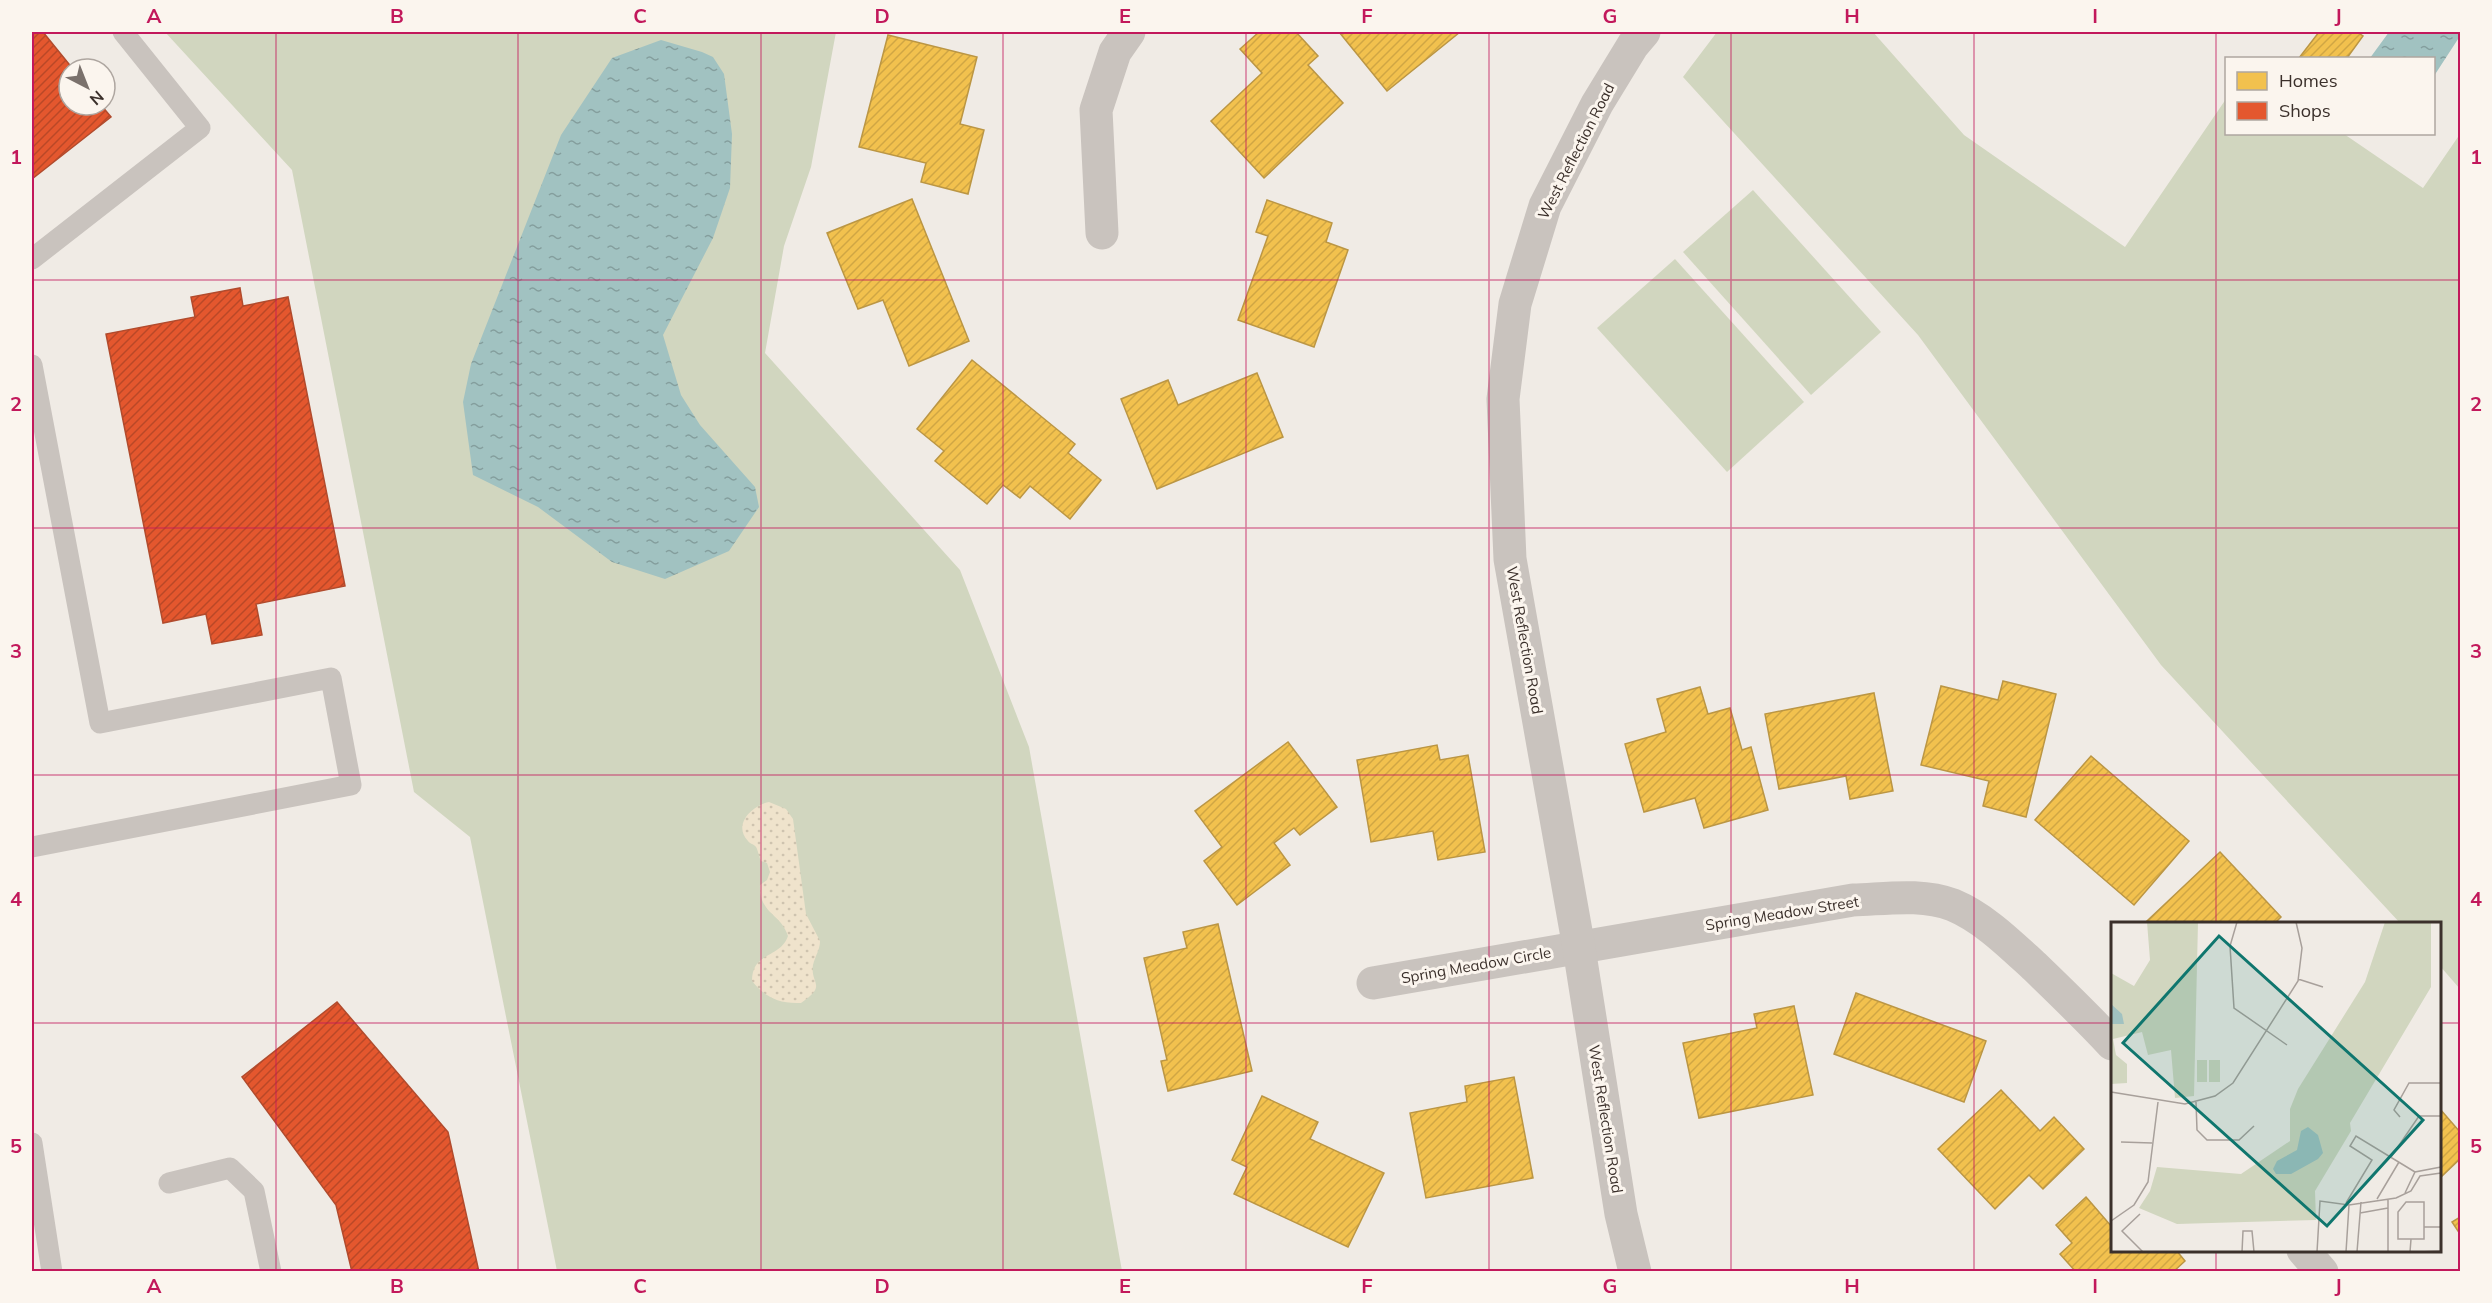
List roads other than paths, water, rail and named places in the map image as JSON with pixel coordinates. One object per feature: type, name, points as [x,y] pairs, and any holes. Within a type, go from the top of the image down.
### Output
[{"type":"street","points":[[1102,232],[1096,110],[1115,52],[1129,32]]},
{"type":"street","name":"West Reflection Road","points":[[1632,36],[1545,206],[1515,304],[1503,399],[1510,560],[1579,948],[1621,1214],[1635,1272]]},
{"type":"street","name":"Spring Meadow Street","points":[[1579,948],[1852,900],[1919,897],[1952,905],[1978,918],[2019,952],[2083,1012],[2111,1043]]},
{"type":"street","name":"Spring Meadow Circle","points":[[1373,983],[1579,948]]},
{"type":"street","points":[[2303,1252],[2322,1272]]},
{"type":"lane","points":[[32,259],[200,128],[123,32]]},
{"type":"lane","points":[[32,365],[100,723],[331,678],[351,785],[32,847]]},
{"type":"lane","points":[[32,1143],[52,1272]]},
{"type":"lane","points":[[169,1183],[230,1168],[254,1191],[271,1272]]},
{"type":"water","points":[[2389,32],[2460,32],[2460,36],[2435,74],[2435,57],[2371,57]]},
{"type":"water","points":[[661,40],[713,57],[724,74],[732,134],[730,188],[713,238],[663,335],[681,395],[700,425],[755,487],[759,507],[729,551],[665,579],[612,562],[538,507],[473,475],[463,402],[471,364],[561,135],[612,58]]}]
